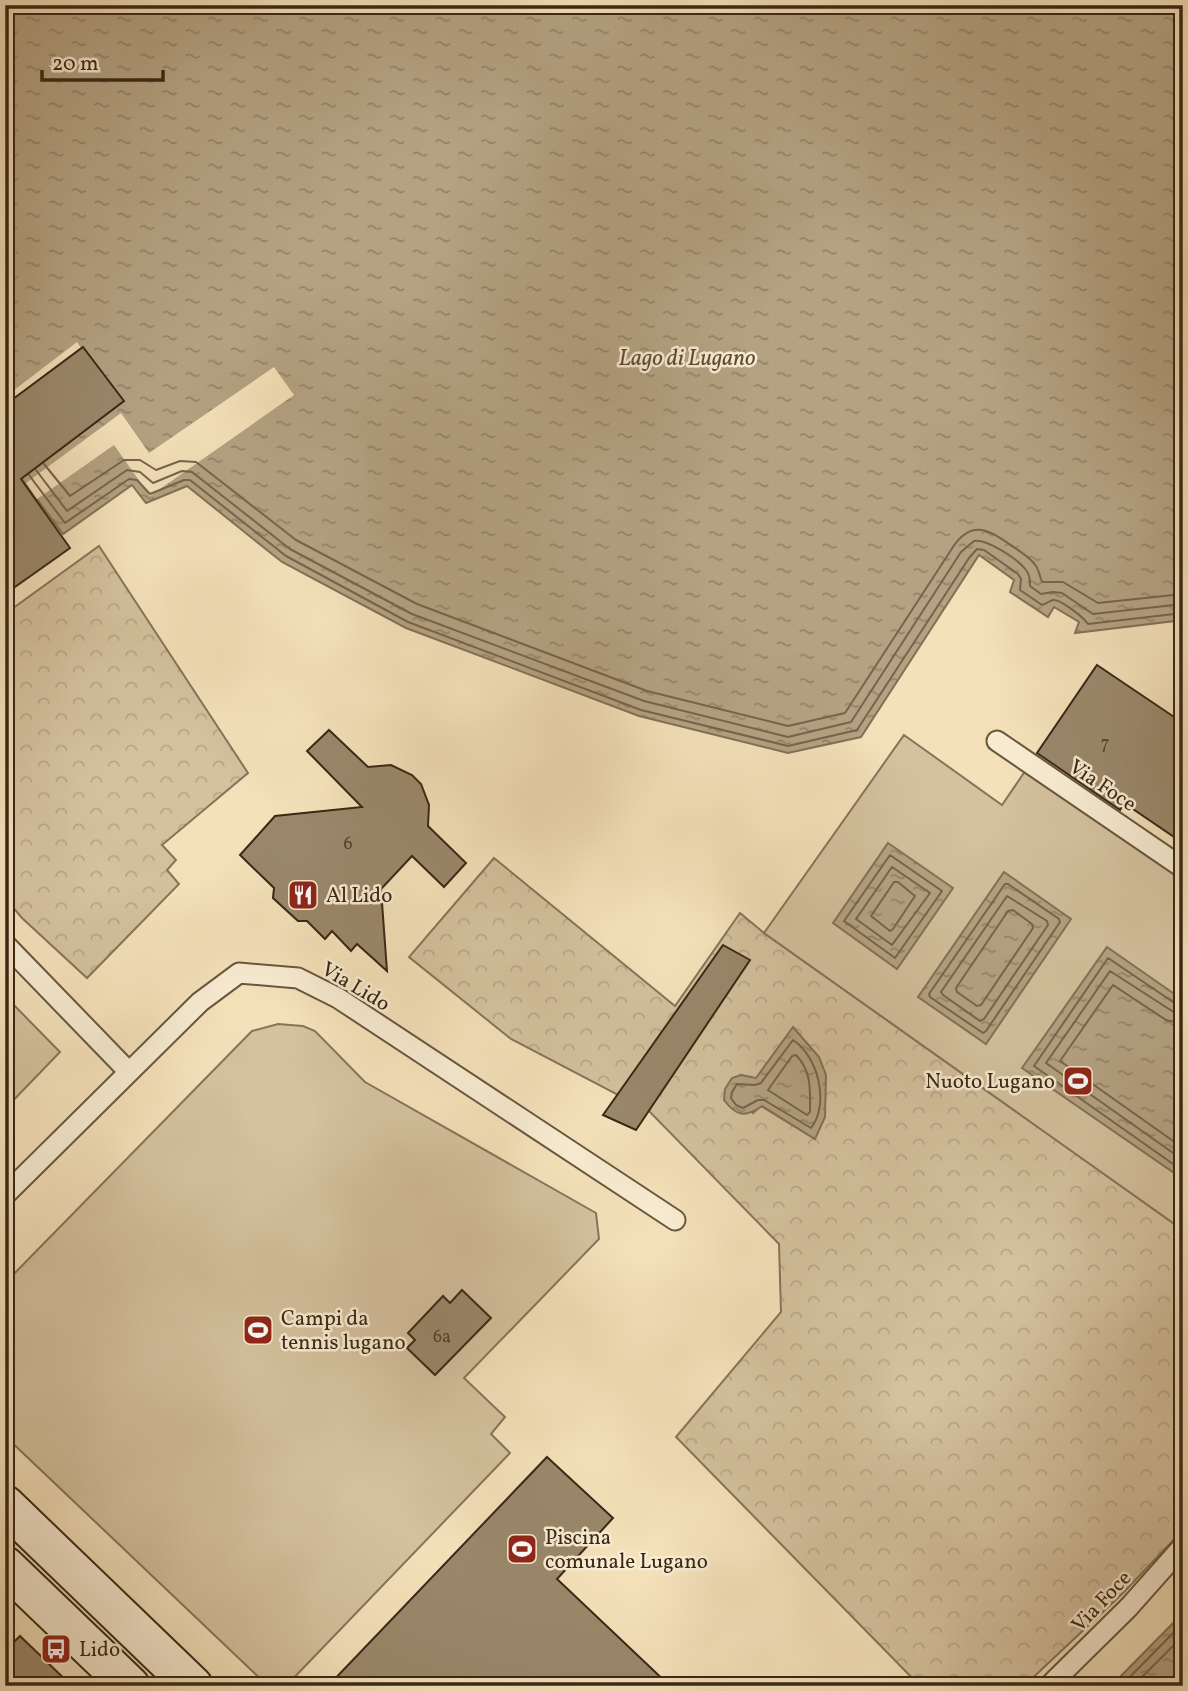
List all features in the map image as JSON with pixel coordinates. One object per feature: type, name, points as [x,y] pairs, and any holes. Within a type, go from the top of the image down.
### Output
[{"type":"main road","points":[[5,1505],[193,1686]]},
{"type":"main road","points":[[5,1566],[130,1686]]},
{"type":"lane","name":"Via Foce","points":[[997,741],[1183,868]]},
{"type":"lane","points":[[5,944],[128,1071]]},
{"type":"lane","name":"Via Lido","points":[[5,1195],[200,1002],[239,973],[298,978],[338,998],[675,1220]]},
{"type":"lane","name":"Via Foce","points":[[1049,1686],[1129,1607],[1183,1546]]},
{"type":"green space","points":[[99,546],[248,773],[162,845],[176,860],[167,870],[179,884],[87,978],[22,918],[5,898],[5,614]]},
{"type":"green space","name":"Nuoto Lugano","points":[[904,735],[1002,805],[1028,767],[1183,877],[1183,1230],[764,933]]},
{"type":"green space","points":[[494,858],[675,1006],[740,913],[764,933],[1183,1230],[1183,1530],[1123,1593],[1024,1686],[920,1686],[676,1437],[781,1312],[779,1244],[649,1111],[511,1039],[409,957]],"holes":[[[741,1075],[756,1079],[815,1139],[761,1106],[753,1113]]]},
{"type":"green space","points":[[5,996],[60,1052],[5,1109]]},
{"type":"green space","name":"Campi da tennis lugano","points":[[278,1024],[303,1026],[315,1031],[365,1082],[596,1213],[599,1239],[464,1378],[505,1417],[491,1434],[510,1453],[286,1686],[268,1686],[5,1436],[5,1283],[252,1031]]},
{"type":"water","name":"Lago di Lugano","points":[[5,5],[1183,5],[1183,620],[1075,633],[1079,622],[1054,607],[1048,617],[1010,592],[1014,580],[979,555],[861,737],[788,753],[639,716],[406,628],[282,562],[187,486],[146,503],[132,485],[63,534],[14,468],[5,474]]},
{"type":"water","points":[[888,843],[953,888],[897,969],[833,923]]},
{"type":"water","points":[[1004,872],[1071,919],[986,1044],[918,997]]},
{"type":"water","points":[[1107,947],[1183,1000],[1183,1179],[1022,1068]]},
{"type":"water","points":[[793,1027],[819,1057],[826,1075],[825,1117],[815,1139],[762,1106],[741,1114],[724,1100],[725,1089],[732,1078],[741,1075],[756,1078]]},
{"type":"water","points":[[1183,1613],[1183,1686],[1111,1686]]},
{"type":"pier","points":[[77,342],[81,348],[5,405],[5,397]]},
{"type":"pier","points":[[274,367],[294,395],[150,496],[114,445],[37,499],[26,483],[121,413],[149,453]]},
{"type":"building","points":[[83,347],[124,401],[21,479],[70,548],[5,594],[5,405]]},
{"type":"building","points":[[1097,665],[1183,723],[1183,843],[1124,803],[1120,810],[1037,753]]},
{"type":"building","points":[[329,730],[368,767],[391,765],[412,775],[421,784],[429,805],[428,826],[466,863],[444,887],[412,856],[381,889],[387,971],[357,944],[351,951],[332,931],[325,939],[307,921],[298,921],[273,898],[274,888],[240,855],[275,816],[362,807],[307,751]]},
{"type":"building","points":[[723,945],[750,960],[636,1130],[603,1115]]},
{"type":"building","points":[[462,1290],[491,1318],[435,1375],[407,1348],[415,1340],[408,1333],[443,1296],[450,1303]]},
{"type":"building","name":"Piscina comunale Lugano","points":[[547,1457],[613,1518],[557,1579],[670,1686],[328,1686]]},
{"type":"building","points":[[20,1636],[72,1686],[5,1686],[5,1651]]},
{"type":"place","name":"Al Lido","points":[[303,895]]},
{"type":"place","name":"Nuoto Lugano","points":[[1078,1081]]},
{"type":"place","name":"Campi da tennis lugano","points":[[258,1330]]},
{"type":"place","name":"Piscina comunale Lugano","points":[[522,1549]]},
{"type":"place","name":"Lido","points":[[56,1649]]}]
